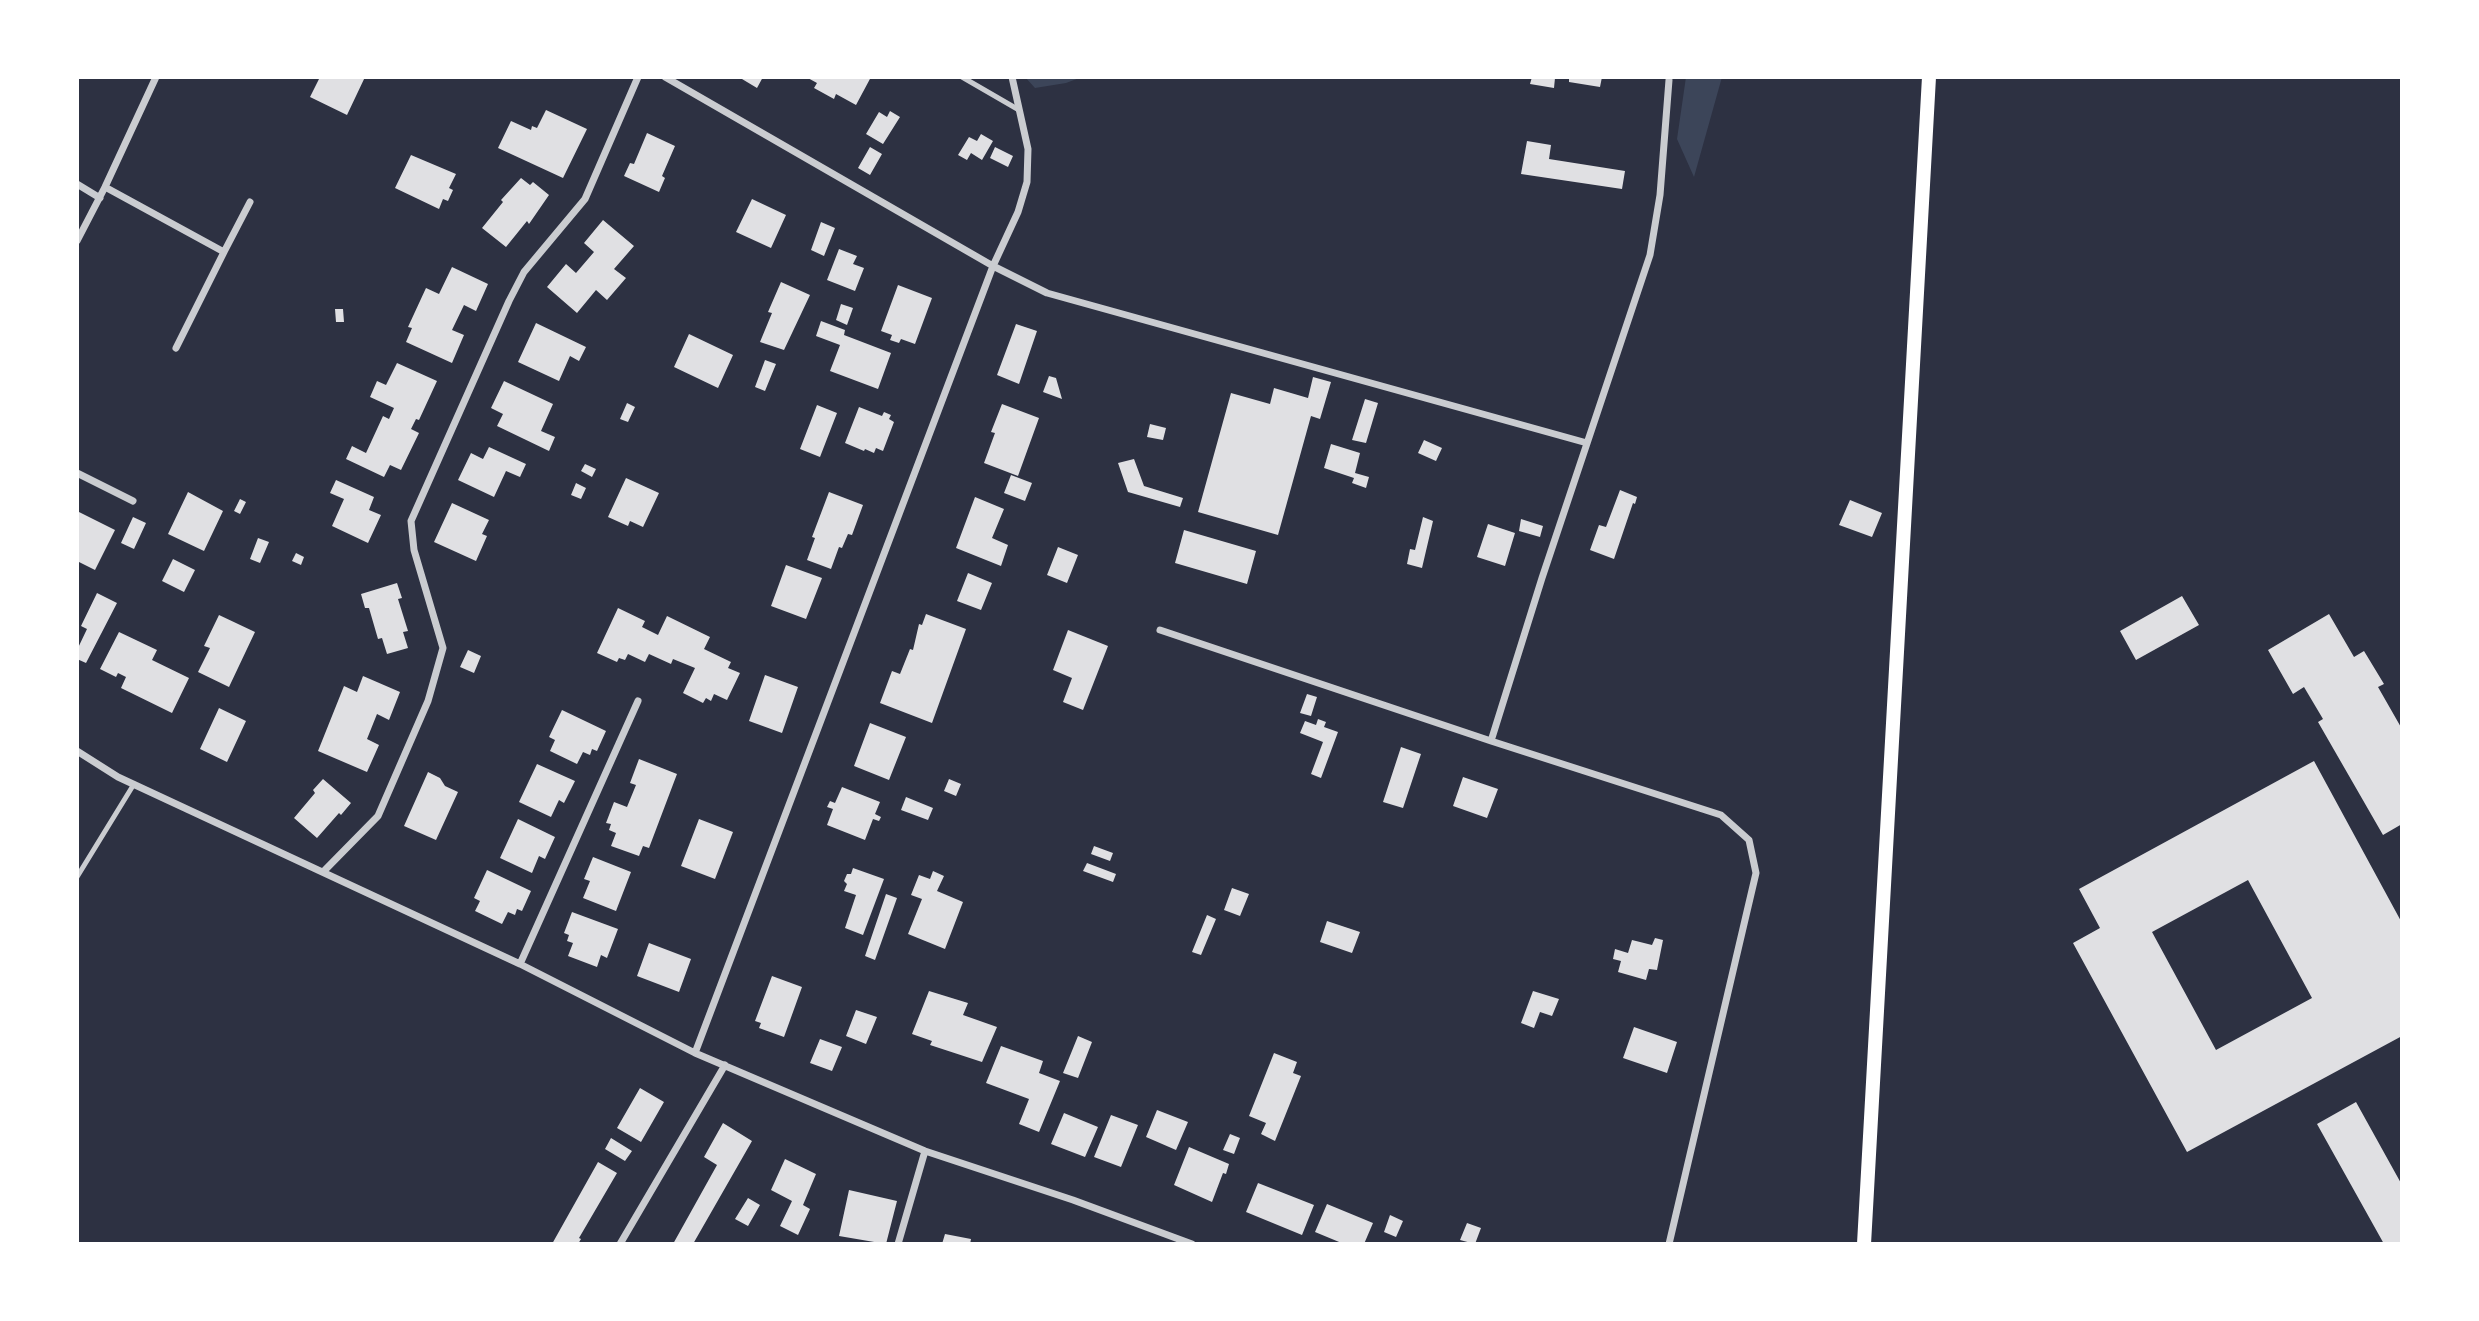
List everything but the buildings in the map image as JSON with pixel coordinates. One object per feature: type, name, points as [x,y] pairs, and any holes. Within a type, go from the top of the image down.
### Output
[{"type":"main road","points":[[1864,1244],[1929,77]]},
{"type":"street","points":[[77,241],[156,77]]},
{"type":"street","points":[[324,872],[378,817],[428,701],[443,648],[414,550],[411,521],[509,300],[524,272],[585,199],[638,77]]},
{"type":"street","points":[[665,77],[993,266],[1047,293],[1587,443]]},
{"type":"street","points":[[695,1053],[993,266],[1018,212],[1027,182],[1028,149],[1012,77]]},
{"type":"street","points":[[1492,741],[1542,578],[1650,254],[1660,195],[1669,80]]},
{"type":"street","points":[[77,184],[100,198]]},
{"type":"street","points":[[105,187],[223,252]]},
{"type":"street","points":[[176,348],[250,202]]},
{"type":"street","points":[[77,473],[133,501]]},
{"type":"street","points":[[1160,631],[1721,814],[1749,840],[1756,873],[1669,1244]]},
{"type":"street","points":[[520,964],[638,701]]},
{"type":"street","points":[[77,751],[134,784],[520,964],[695,1053],[925,1151],[1073,1200],[1192,1244]]},
{"type":"street","points":[[620,1244],[725,1065]]},
{"type":"street","points":[[898,1244],[925,1151]]},
{"type":"lane","points":[[962,77],[1019,110]]},
{"type":"lane","points":[[77,877],[134,784]]},
{"type":"shaded area","points":[[1025,77],[1082,77],[1066,83],[1035,88]]},
{"type":"shaded area","points":[[1686,77],[1722,77],[1694,177],[1677,139]]}]
